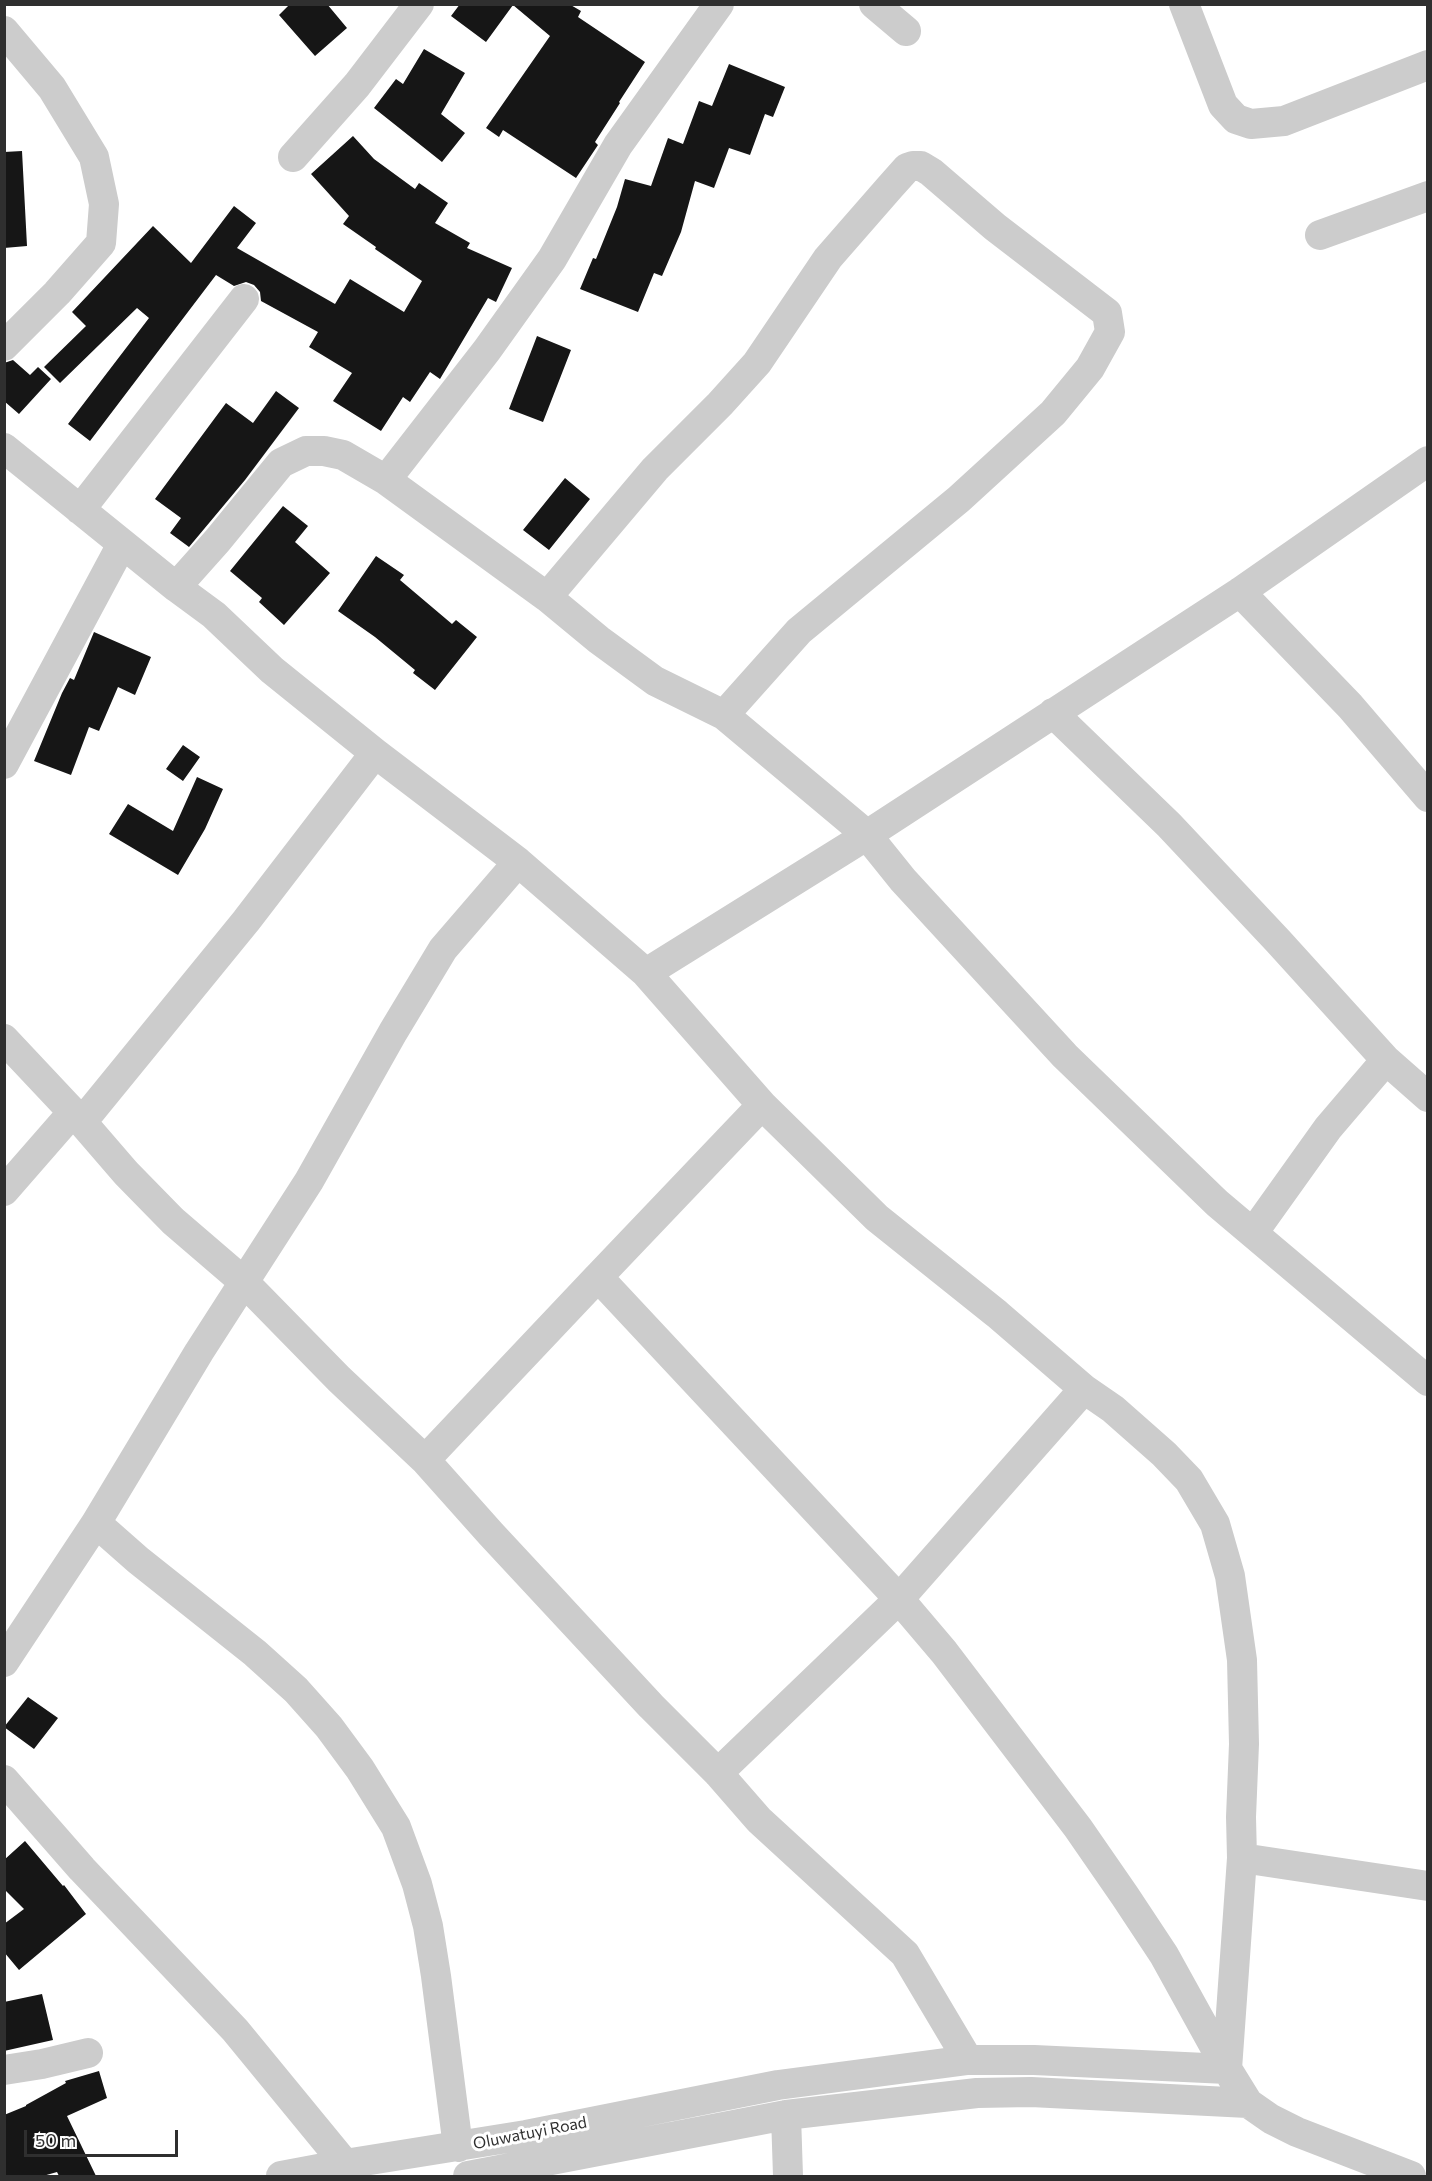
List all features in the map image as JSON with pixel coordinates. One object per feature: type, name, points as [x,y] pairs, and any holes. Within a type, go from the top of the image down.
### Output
[{"type":"street","points":[[293,156],[357,85],[419,4]]},
{"type":"street","points":[[386,480],[487,350],[552,259],[618,145],[719,4]]},
{"type":"street","points":[[874,4],[906,31]]},
{"type":"street","points":[[1184,4],[1223,105],[1236,119],[1251,124],[1284,121],[1428,65]]},
{"type":"street","points":[[4,31],[14,62],[52,88],[94,157],[104,204],[101,243],[57,293],[4,346]]},
{"type":"street","points":[[547,597],[654,469],[720,404],[757,363],[828,258],[907,168],[921,166],[931,172],[995,227],[1107,313],[1110,332],[1090,368],[1053,413],[959,499],[799,631],[724,715]]},
{"type":"street","points":[[1320,235],[1428,196]]},
{"type":"street","points":[[80,510],[244,299]]},
{"type":"street","points":[[4,448],[214,615],[273,670],[375,753],[518,862],[646,973],[762,1106],[877,1218],[997,1314],[1084,1389],[1113,1409],[1164,1454],[1189,1480],[1215,1524],[1230,1576],[1242,1660],[1244,1744],[1242,1858],[1227,2069]]},
{"type":"street","points":[[176,587],[281,464],[306,452],[324,451],[343,455],[386,480],[547,597],[599,640],[655,681],[724,715],[866,834],[903,880],[1065,1056],[1217,1203],[1428,1381]]},
{"type":"street","points":[[646,973],[1240,592],[1428,461]]},
{"type":"street","points":[[4,764],[122,544]]},
{"type":"street","points":[[1240,592],[1350,706],[1428,797]]},
{"type":"street","points":[[1053,713],[1169,825],[1278,940],[1386,1060],[1428,1097]]},
{"type":"street","points":[[4,1191],[77,1118],[246,921],[375,753]]},
{"type":"street","points":[[4,1662],[96,1523],[199,1352],[309,1181],[443,949],[518,862]]},
{"type":"street","points":[[4,1039],[173,1221],[244,1282],[339,1379],[425,1460],[491,1534],[651,1706],[718,1773],[759,1820],[905,1954],[968,2060]]},
{"type":"street","points":[[1252,1233],[1328,1128],[1386,1060]]},
{"type":"street","points":[[425,1460],[762,1106]]},
{"type":"street","points":[[598,1277],[899,1599],[944,1652],[1085,1838],[1164,1955],[1248,2103],[1271,2119],[1298,2132],[1411,2176]]},
{"type":"street","points":[[718,1773],[899,1599],[1084,1389]]},
{"type":"street","points":[[96,1523],[138,1560],[255,1653],[296,1690],[329,1727],[360,1769],[396,1827],[417,1884],[428,1926],[458,2147]]},
{"type":"street","points":[[4,1780],[82,1869],[235,2030],[345,2164]]},
{"type":"street","points":[[1242,1858],[1428,1886]]},
{"type":"street","points":[[4,2070],[88,2053]]},
{"type":"street","name":"Oluwatuyi Road","points":[[281,2176],[458,2147],[778,2085],[968,2060],[1034,2060],[1227,2069]]},
{"type":"street","name":"Oluwatuyi Road","points":[[468,2176],[525,2172],[786,2115],[977,2093],[1031,2091],[1248,2103]]},
{"type":"street","points":[[786,2115],[788,2176]]},
{"type":"building","points":[[290,4],[327,4],[347,28],[315,56],[279,15]]},
{"type":"building","points":[[460,4],[569,4],[581,11],[578,17],[645,62],[595,142],[598,145],[576,178],[503,130],[499,137],[486,128],[550,36],[513,5],[486,42],[451,16]]},
{"type":"building","points":[[424,49],[465,73],[441,114],[465,133],[442,162],[374,108],[396,79],[403,84]]},
{"type":"building","points":[[729,64],[785,87],[773,117],[765,114],[750,155],[729,148],[714,188],[695,181],[681,232],[662,276],[654,273],[638,312],[580,289],[593,258],[596,259],[617,207],[625,179],[651,186],[668,138],[683,144],[699,101],[712,106]]},
{"type":"building","points":[[353,136],[374,159],[415,189],[419,183],[448,203],[435,223],[470,243],[467,248],[512,268],[496,302],[488,298],[440,379],[430,372],[410,402],[403,397],[381,431],[333,401],[352,373],[309,347],[318,332],[261,301],[260,292],[254,285],[246,282],[234,286],[216,275],[90,441],[68,424],[149,318],[137,308],[60,383],[44,367],[86,326],[72,312],[153,226],[191,263],[234,206],[256,223],[237,248],[335,304],[350,279],[404,312],[422,281],[343,224],[349,216],[311,174]]},
{"type":"building","points":[[22,151],[27,246],[4,248],[4,152]]},
{"type":"building","points":[[537,336],[571,350],[543,422],[509,409]]},
{"type":"building","points":[[13,360],[30,375],[38,367],[51,379],[19,414],[4,401],[4,363]]},
{"type":"building","points":[[276,391],[299,408],[245,480],[189,547],[170,533],[181,518],[155,499],[226,403],[253,423]]},
{"type":"building","points":[[565,478],[590,499],[549,550],[523,530]]},
{"type":"building","points":[[283,506],[308,526],[295,542],[330,573],[284,625],[259,602],[262,598],[230,571]]},
{"type":"building","points":[[376,556],[404,575],[400,580],[452,624],[456,620],[477,637],[435,690],[413,673],[415,670],[375,637],[338,611]]},
{"type":"building","points":[[94,632],[151,657],[135,695],[118,687],[99,731],[89,727],[71,775],[34,761],[62,693],[70,678],[74,680]]},
{"type":"building","points":[[183,745],[200,757],[183,781],[166,769]]},
{"type":"building","points":[[197,777],[223,789],[205,829],[178,875],[109,834],[128,804],[173,831]]},
{"type":"building","points":[[28,1697],[58,1718],[34,1749],[4,1727]]},
{"type":"building","points":[[25,1841],[86,1914],[19,1970],[4,1952],[4,1924],[24,1909],[4,1889],[4,1860]]},
{"type":"building","points":[[42,1994],[53,2040],[4,2051],[4,2002]]},
{"type":"building","points":[[99,2071],[107,2098],[67,2116],[96,2176],[59,2176],[57,2172],[43,2176],[4,2176],[4,2115],[26,2106],[66,2083],[65,2081]]}]
